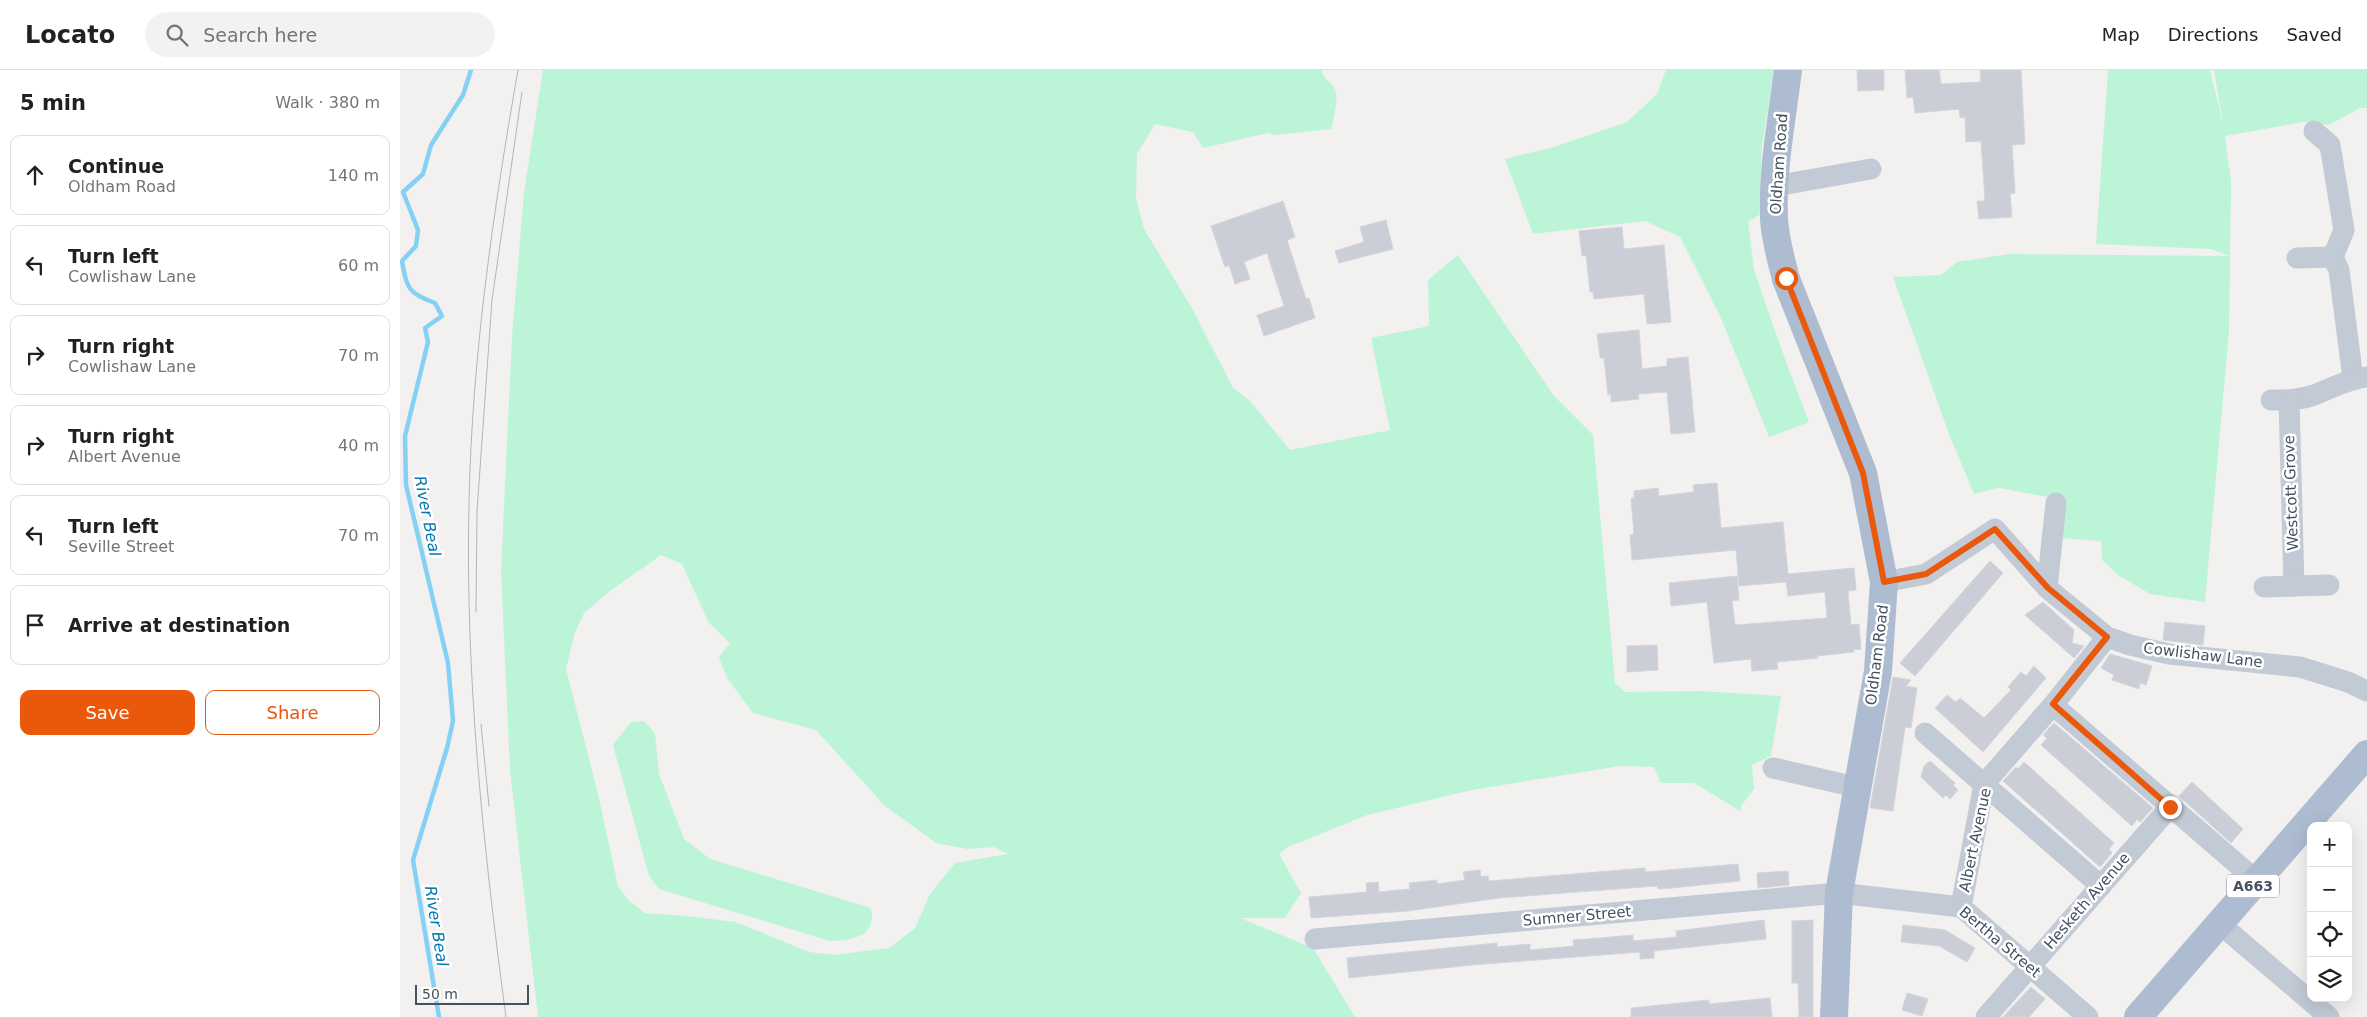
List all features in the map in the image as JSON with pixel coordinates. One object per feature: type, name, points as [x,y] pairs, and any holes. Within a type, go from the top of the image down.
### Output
[{"type":"main road","name":"Oldham Road","points":[[1788,70],[1775,186],[1774,219],[1778,250],[1786,278],[1863,473],[1884,582],[1878,671],[1856,787],[1839,893],[1834,1017]]},
{"type":"main road","name":"A663","points":[[2138,1017],[2258,882],[2367,754]]},
{"type":"street","points":[[2314,131],[2330,145],[2336,193],[2343,214],[2344,230],[2333,257],[2339,270],[2360,378]]},
{"type":"street","points":[[1775,186],[1871,170]]},
{"type":"street","points":[[2297,258],[2333,257]]},
{"type":"street","name":"Westcott Grove","points":[[2294,586],[2280,400],[2313,395],[2360,378]]},
{"type":"street","points":[[2048,588],[2056,503]]},
{"type":"street","name":"Cowlishaw Lane","points":[[1884,582],[1926,574],[1995,529],[2048,588],[2107,637],[2130,645],[2169,654],[2300,667],[2348,682],[2367,691]]},
{"type":"street","points":[[2264,587],[2329,585]]},
{"type":"street","name":"Albert Avenue","points":[[1961,906],[1984,784],[2053,704],[2107,637]]},
{"type":"street","points":[[2053,704],[2258,882]]},
{"type":"street","points":[[1925,733],[2101,886]]},
{"type":"street","points":[[1773,768],[1856,787]]},
{"type":"street","name":"Hesketh Avenue","points":[[1986,1017],[2170,807]]},
{"type":"street","name":"Bertha Street","points":[[1839,893],[1961,906],[2088,1017]]},
{"type":"street","name":"Sumner Street","points":[[1315,939],[1839,893]]},
{"type":"street","points":[[2220,924],[2329,1017]]},
{"type":"green space","points":[[543,70],[1322,70],[1336,93],[1332,129],[1274,135],[1268,133],[1203,148],[1193,132],[1155,124],[1137,154],[1136,198],[1144,229],[1193,310],[1233,388],[1250,401],[1290,450],[1390,430],[1371,338],[1429,326],[1428,280],[1458,255],[1554,396],[1593,435],[1615,683],[1625,692],[1700,691],[1781,696],[1771,756],[1752,765],[1754,789],[1741,806],[1740,811],[1694,783],[1661,783],[1654,767],[1620,766],[1472,790],[1367,815],[1288,847],[1279,854],[1301,893],[1285,918],[1240,918],[1313,948],[1355,1017],[538,1017],[510,770],[501,571],[512,337],[524,193]],"holes":[[[661,555],[682,564],[709,623],[730,643],[719,657],[727,678],[753,713],[816,730],[885,806],[936,843],[968,849],[994,847],[1008,854],[955,863],[930,894],[915,928],[889,948],[833,955],[809,952],[736,922],[645,913],[629,901],[618,886],[598,794],[566,669],[575,632],[584,613],[610,591]]]},
{"type":"green space","points":[[1666,70],[1774,70],[1762,146],[1759,215],[1748,222],[1754,270],[1809,422],[1769,437],[1721,318],[1680,237],[1645,221],[1533,234],[1505,159],[1554,147],[1627,122],[1657,94]]},
{"type":"green space","points":[[2108,70],[2210,70],[2223,124],[2214,70],[2367,70],[2367,108],[2360,108],[2329,125],[2303,122],[2225,136],[2231,182],[2229,331],[2205,602],[2150,594],[2118,575],[2102,560],[2101,541],[2062,538],[2066,500],[1999,488],[1974,494],[1949,434],[1893,277],[1941,275],[1957,262],[2010,254],[2229,256],[2211,249],[2096,244]]},
{"type":"green space","points":[[644,721],[655,733],[659,774],[684,839],[710,859],[871,908],[872,918],[867,931],[855,938],[830,941],[659,889],[649,876],[613,745],[631,722]]},
{"type":"building","points":[[1857,70],[1884,70],[1884,90],[1858,91]]},
{"type":"building","points":[[1905,70],[1939,70],[1941,84],[1981,82],[1980,70],[2021,70],[2025,144],[2012,145],[2015,193],[2010,194],[2012,217],[1979,219],[1977,201],[1985,201],[1981,141],[1966,142],[1965,117],[1960,118],[1959,109],[1915,113],[1913,97],[1907,98]]},
{"type":"building","points":[[1283,201],[1295,237],[1287,240],[1306,299],[1309,298],[1315,318],[1264,336],[1257,315],[1284,306],[1267,253],[1244,262],[1250,279],[1235,284],[1229,265],[1225,267],[1211,226]]},
{"type":"building","points":[[1386,220],[1393,249],[1339,263],[1335,251],[1364,242],[1360,227]]},
{"type":"building","points":[[1622,227],[1624,249],[1664,245],[1671,322],[1647,324],[1644,294],[1594,299],[1593,292],[1590,292],[1586,255],[1582,256],[1579,231]]},
{"type":"building","points":[[1639,330],[1642,369],[1667,366],[1667,359],[1688,357],[1695,432],[1671,434],[1667,392],[1638,394],[1639,399],[1611,402],[1611,394],[1608,395],[1604,358],[1600,358],[1597,334]]},
{"type":"building","points":[[1717,483],[1721,528],[1783,522],[1788,574],[1854,568],[1856,590],[1848,591],[1851,625],[1859,624],[1861,649],[1853,650],[1854,652],[1817,656],[1818,658],[1777,662],[1778,669],[1752,671],[1751,659],[1714,663],[1707,602],[1671,606],[1669,583],[1737,576],[1739,600],[1732,601],[1735,625],[1827,618],[1825,592],[1788,596],[1786,582],[1739,586],[1736,550],[1632,560],[1630,535],[1634,534],[1631,498],[1634,498],[1634,491],[1658,488],[1659,496],[1694,492],[1693,485]]},
{"type":"building","points":[[1990,561],[2003,573],[1915,676],[1900,663]]},
{"type":"building","points":[[2043,602],[2074,630],[2072,643],[2084,646],[2074,658],[2025,615]]},
{"type":"building","points":[[2165,622],[2205,626],[2203,645],[2163,640]]},
{"type":"building","points":[[1657,645],[1658,670],[1627,672],[1627,646]]},
{"type":"building","points":[[2110,654],[2152,666],[2146,685],[2140,683],[2139,689],[2112,680],[2114,675],[2101,668]]},
{"type":"building","points":[[2034,666],[2046,678],[1983,752],[1935,708],[1947,695],[1956,702],[1960,698],[1984,718],[2011,690],[2008,687],[2021,672],[2026,676]]},
{"type":"building","points":[[1893,677],[1911,680],[1906,686],[1917,688],[1911,728],[1905,727],[1893,811],[1870,808]]},
{"type":"building","points":[[2054,723],[2153,808],[2140,822],[2137,819],[2132,826],[2041,745],[2047,738],[2043,735]]},
{"type":"building","points":[[1930,761],[1955,783],[1953,785],[1958,790],[1950,799],[1946,795],[1943,798],[1921,777],[1924,766]]},
{"type":"building","points":[[2024,762],[2114,843],[2109,849],[2112,853],[2100,867],[2003,781],[2016,767],[2018,769]]},
{"type":"building","points":[[2192,782],[2243,829],[2231,843],[2179,796]]},
{"type":"building","points":[[1738,864],[1740,881],[1658,889],[1657,886],[1499,898],[1408,911],[1311,918],[1309,897],[1367,892],[1366,883],[1378,882],[1379,892],[1410,889],[1409,883],[1437,880],[1437,884],[1465,880],[1463,872],[1480,870],[1481,877],[1488,876],[1489,881],[1645,868],[1645,872]]},
{"type":"building","points":[[1788,871],[1789,885],[1758,888],[1757,873]]},
{"type":"building","points":[[1764,920],[1766,939],[1654,951],[1654,958],[1640,959],[1640,952],[1472,965],[1349,978],[1347,958],[1497,943],[1497,947],[1530,944],[1530,950],[1574,946],[1573,940],[1633,935],[1633,941],[1677,937],[1676,931]]},
{"type":"building","points":[[1813,920],[1813,1017],[1799,1017],[1798,983],[1792,983],[1792,921]]},
{"type":"building","points":[[1903,925],[1945,930],[1975,948],[1967,962],[1939,946],[1901,942]]},
{"type":"building","points":[[2031,987],[2045,999],[2029,1017],[2003,1017]]},
{"type":"building","points":[[1907,993],[1928,999],[1922,1016],[1902,1010]]},
{"type":"building","points":[[1770,998],[1772,1017],[1631,1017],[1631,1008],[1709,1000],[1709,1004]]},
{"type":"waterway","name":"River Beal","points":[[439,1017],[413,860],[447,748],[453,721],[448,663],[406,485],[405,436],[428,342],[425,328],[442,316],[435,303],[419,296],[410,289],[405,278],[402,261],[416,246],[418,230],[403,192],[423,174],[431,145],[463,95],[471,70]]},
{"type":"tram line","points":[[506,1017],[490,889],[477,760],[468,567],[471,448],[479,339],[492,231],[518,70]]},
{"type":"tram line","points":[[476,612],[477,511],[492,300],[522,92]]},
{"type":"tram line","points":[[481,724],[489,806]]},
{"type":"route","points":[[1786,278],[1863,473],[1873,515],[1884,582],[1926,574],[1995,529],[2048,588],[2107,637],[2053,704],[2170,807]]}]
